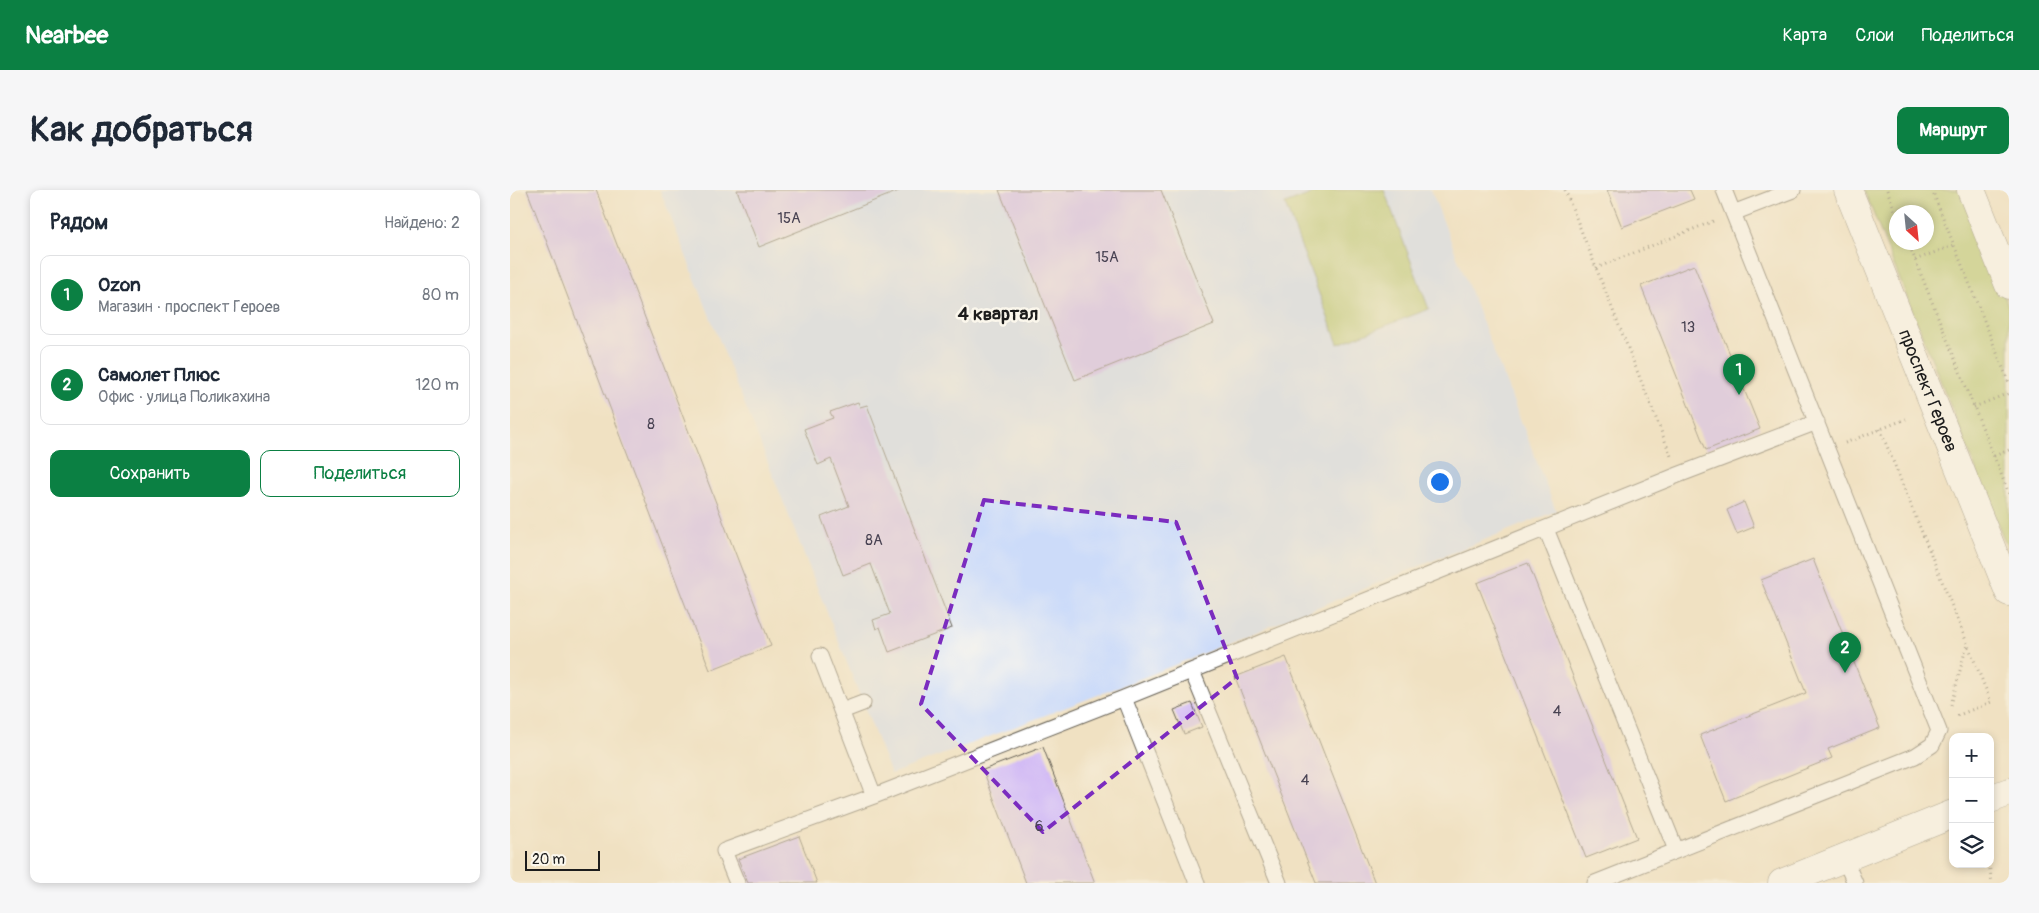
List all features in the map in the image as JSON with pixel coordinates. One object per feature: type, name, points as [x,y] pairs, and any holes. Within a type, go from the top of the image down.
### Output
[{"type":"street","name":"проспект Героев","points":[[1848,190],[2009,592]]},
{"type":"street","points":[[1971,190],[2009,285]]},
{"type":"street","points":[[1994,798],[2009,792]]},
{"type":"street","points":[[1782,883],[1949,816]]},
{"type":"lane","points":[[1595,883],[1915,756],[1932,745],[1942,722],[1828,450],[1724,190]]},
{"type":"lane","points":[[1733,213],[1793,190]]},
{"type":"lane","points":[[737,883],[724,851],[874,796],[1124,698],[1678,475],[1817,422]]},
{"type":"lane","points":[[1546,529],[1676,850]]},
{"type":"lane","points":[[820,656],[874,796]]},
{"type":"lane","points":[[1192,671],[1279,883]]},
{"type":"lane","points":[[1124,698],[1197,883]]},
{"type":"lane","points":[[842,711],[863,703]]},
{"type":"lane","points":[[1844,858],[1855,883]]},
{"type":"path","points":[[1565,190],[1678,475]]},
{"type":"path","points":[[1887,190],[1893,205]]},
{"type":"path","points":[[1932,190],[2009,382]]},
{"type":"path","points":[[1596,268],[1733,213]]},
{"type":"path","points":[[1916,260],[1954,245]]},
{"type":"path","points":[[1912,250],[2009,494]]},
{"type":"path","points":[[1974,407],[2009,393]]},
{"type":"path","points":[[1828,450],[1906,419]]},
{"type":"path","points":[[1880,429],[1991,702],[1942,722]]},
{"type":"path","points":[[1994,456],[2009,450]]},
{"type":"path","points":[[1942,722],[1967,643]]},
{"type":"path","points":[[1990,868],[1992,883]]},
{"type":"highlighted area","points":[[984,500],[1176,522],[1237,678],[1043,832],[921,704]]},
{"type":"shaded area","points":[[660,190],[1431,190],[1556,511],[1132,682],[891,774]]},
{"type":"green space","points":[[1321,190],[1384,190],[1429,309],[1338,344],[1285,204]]},
{"type":"green space","points":[[1864,190],[1962,190],[2009,308],[2009,552]]},
{"type":"building","points":[[527,190],[596,190],[771,646],[710,670]]},
{"type":"building","points":[[737,190],[901,190],[759,247]]},
{"type":"building","points":[[999,190],[1161,190],[1214,324],[1075,380]]},
{"type":"building","points":[[1607,190],[1690,190],[1694,199],[1622,227]]},
{"type":"building","points":[[1694,265],[1760,429],[1706,450],[1641,286]]},
{"type":"building","points":[[858,402],[860,407],[867,405],[952,628],[889,652],[880,627],[876,629],[873,620],[890,614],[871,564],[843,575],[821,517],[849,506],[831,459],[818,465],[804,429],[833,418],[830,412]]},
{"type":"building","points":[[1744,502],[1754,527],[1737,534],[1727,510]]},
{"type":"building","points":[[1813,559],[1880,728],[1828,749],[1832,758],[1726,801],[1700,735],[1806,693],[1761,580]]},
{"type":"building","points":[[1528,563],[1637,838],[1586,858],[1477,583]]},
{"type":"building","points":[[1286,657],[1375,883],[1316,883],[1235,677]]},
{"type":"building","points":[[1192,703],[1202,727],[1184,734],[1174,710]]},
{"type":"building","points":[[1043,747],[1095,883],[1026,883],[983,770]]},
{"type":"building","points":[[799,836],[817,883],[748,883],[738,859]]},
{"type":"place","name":"Ozon","points":[[1739,395]]},
{"type":"place","name":"Самолет Плюс","points":[[1845,673]]},
{"type":"district","name":"4 квартал","points":[[998,313]]}]
